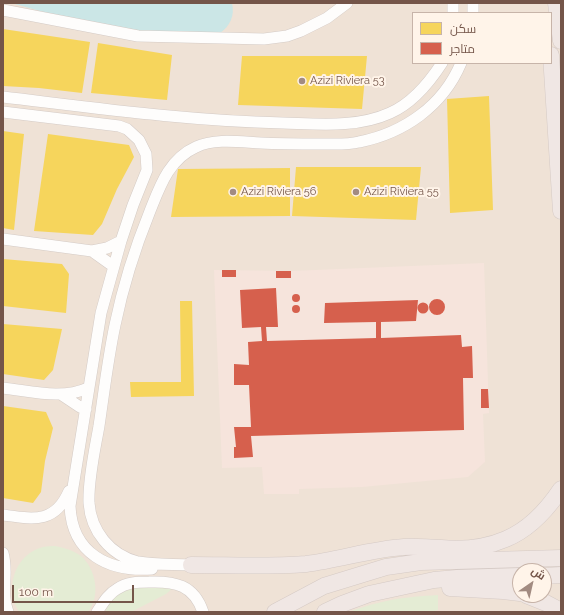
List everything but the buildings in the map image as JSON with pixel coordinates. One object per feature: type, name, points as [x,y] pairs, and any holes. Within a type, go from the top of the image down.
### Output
[{"type":"highway","points":[[556,3],[561,41]]},
{"type":"highway","points":[[552,64],[561,210]]},
{"type":"highway","points":[[191,565],[291,565],[326,561],[386,549],[416,546],[475,548],[512,537],[527,527],[551,504],[561,489]]},
{"type":"highway","points":[[275,612],[351,570],[393,557],[440,548]]},
{"type":"highway","points":[[324,586],[370,571],[404,564],[449,561],[561,558]]},
{"type":"highway","points":[[324,612],[369,594],[416,584],[445,579],[512,576]]},
{"type":"highway","points":[[416,584],[512,592]]},
{"type":"highway","points":[[546,603],[561,612]]},
{"type":"street","points":[[3,10],[133,36],[264,39],[287,36],[301,31],[327,18],[347,3]]},
{"type":"street","points":[[3,97],[183,117],[243,122],[349,124],[372,120],[391,113],[401,107],[424,87],[441,64]]},
{"type":"street","points":[[191,565],[142,562],[122,556],[110,547],[100,536],[93,522],[89,504],[91,480],[115,324],[130,263],[162,182],[168,171],[181,156],[197,146],[205,144],[225,142],[346,144],[370,140],[393,132],[417,118],[436,102],[451,82],[460,64]]},
{"type":"street","points":[[3,112],[119,126],[127,129],[139,140],[146,154],[148,170],[133,205],[121,241],[101,313],[70,506],[72,522],[82,544],[93,556],[107,564],[134,569],[161,569],[191,565]]},
{"type":"street","points":[[3,239],[92,251],[107,248],[121,241]]},
{"type":"street","points":[[92,251],[113,266]]},
{"type":"street","points":[[3,388],[62,395],[77,393],[88,388]]},
{"type":"street","points":[[62,395],[80,407],[86,409]]},
{"type":"street","points":[[3,515],[32,519],[50,514],[61,506],[73,482]]},
{"type":"street","points":[[3,553],[6,568],[4,598],[8,612]]},
{"type":"street","points":[[97,612],[108,596],[122,586],[132,583],[165,582],[178,584],[190,591],[203,612]]},
{"type":"shaded area","points":[[3,3],[561,3],[561,612],[3,612]]},
{"type":"shaded area","points":[[484,263],[489,413],[483,414],[485,462],[468,477],[362,487],[299,489],[299,494],[264,494],[262,467],[222,468],[214,270],[291,271]]},
{"type":"green space","points":[[55,546],[78,554],[86,561],[95,583],[92,606],[88,612],[19,612],[13,600],[12,590],[18,566],[28,554],[35,550]]},
{"type":"green space","points":[[165,585],[173,588],[166,594],[131,612],[105,612],[110,602],[122,591],[137,586]]},
{"type":"green space","points":[[438,595],[438,610],[430,612],[349,612],[393,600]]},
{"type":"water","points":[[11,3],[232,3],[233,12],[229,24],[220,33],[133,31],[69,19]]},
{"type":"place","name":"Azizi Riviera 53","points":[[302,81]]},
{"type":"place","name":"Azizi Riviera 56","points":[[233,192]]},
{"type":"place","name":"Azizi Riviera 55","points":[[356,192]]}]
